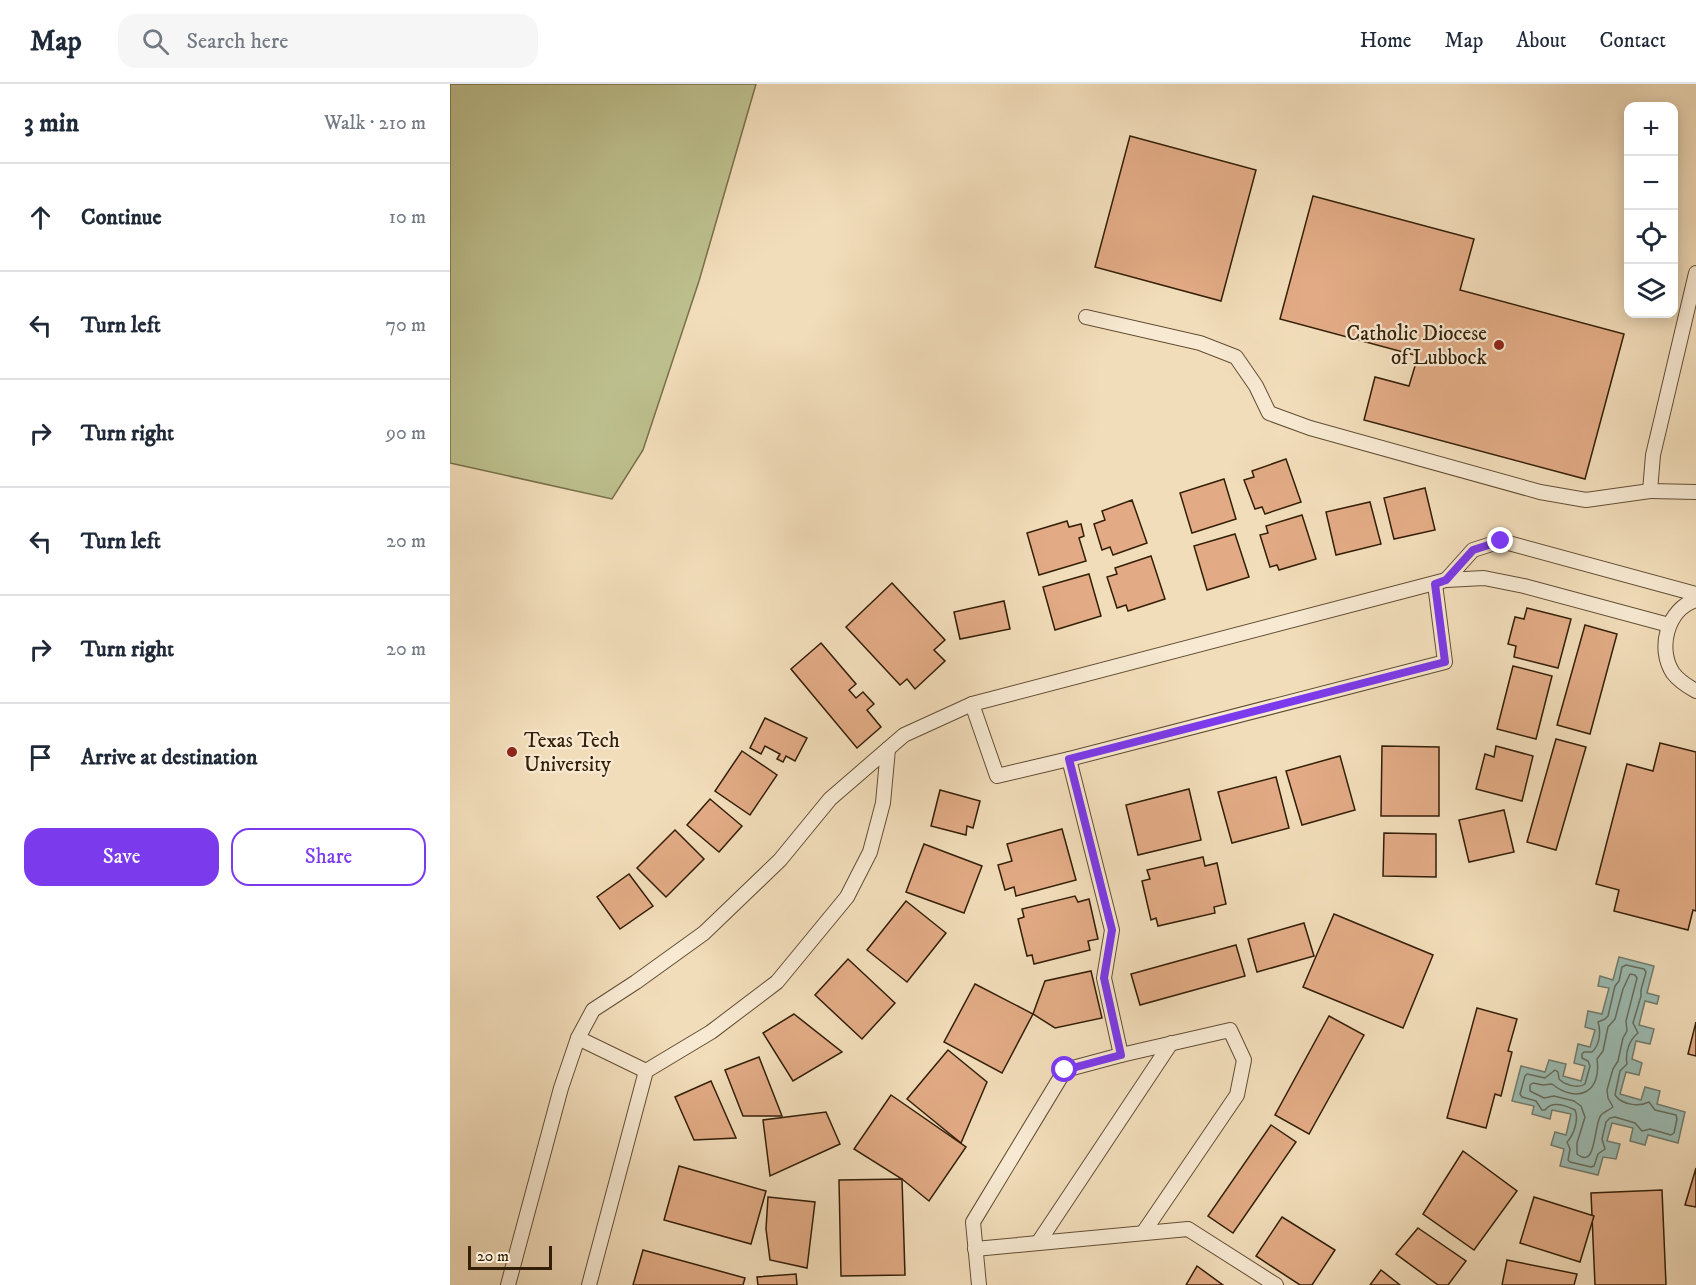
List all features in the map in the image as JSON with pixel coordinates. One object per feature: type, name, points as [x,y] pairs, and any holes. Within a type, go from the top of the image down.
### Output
[{"type":"lane","points":[[1650,491],[1653,455],[1696,273]]},
{"type":"lane","points":[[1086,317],[1200,342],[1236,357],[1256,386],[1269,413],[1310,428],[1540,492],[1586,500],[1650,491],[1696,492]]},
{"type":"lane","points":[[972,704],[997,776],[1445,662],[1440,582],[1473,550],[1501,541],[1696,594]]},
{"type":"lane","points":[[508,1285],[561,1088],[578,1038],[593,1010],[704,933],[780,860],[830,799],[904,735],[972,704],[1440,582],[1484,578],[1524,586],[1669,625]]},
{"type":"lane","points":[[1696,600],[1678,612],[1669,625],[1665,641],[1666,658],[1673,672],[1684,685],[1696,691]]},
{"type":"lane","points":[[589,1285],[646,1071],[711,1032],[777,982],[848,897],[870,852],[883,803],[888,749]]},
{"type":"lane","points":[[1069,759],[1112,930],[1104,978],[1121,1055]]},
{"type":"lane","points":[[979,1285],[972,1222],[1065,1070],[1230,1030],[1244,1060],[1237,1095],[1143,1233]]},
{"type":"lane","points":[[578,1038],[646,1071]]},
{"type":"lane","points":[[1038,1243],[1171,1044]]},
{"type":"lane","points":[[975,1249],[1188,1229],[1276,1285]]},
{"type":"green space","points":[[450,84],[756,84],[699,281],[643,450],[612,499],[450,463]]},
{"type":"water","points":[[1619,957],[1654,966],[1647,993],[1659,996],[1657,1004],[1645,1001],[1639,1025],[1654,1029],[1650,1044],[1636,1041],[1632,1059],[1642,1063],[1639,1075],[1626,1072],[1620,1094],[1641,1100],[1645,1087],[1660,1091],[1657,1104],[1685,1112],[1678,1143],[1648,1135],[1645,1145],[1630,1141],[1633,1128],[1612,1123],[1607,1141],[1620,1144],[1616,1159],[1603,1157],[1598,1175],[1560,1166],[1564,1149],[1551,1145],[1555,1132],[1566,1135],[1571,1114],[1552,1110],[1550,1119],[1532,1114],[1534,1106],[1512,1101],[1521,1066],[1545,1072],[1549,1060],[1566,1064],[1563,1076],[1581,1081],[1585,1066],[1574,1063],[1578,1044],[1590,1047],[1595,1030],[1585,1027],[1588,1011],[1602,1014],[1609,988],[1598,986],[1600,976],[1613,980]]},
{"type":"building","points":[[1130,136],[1256,170],[1221,301],[1095,267]]},
{"type":"building","name":"Catholic Diocese of Lubbock","points":[[1313,196],[1474,239],[1460,290],[1624,334],[1585,479],[1364,420],[1375,377],[1409,386],[1418,356],[1280,319]]},
{"type":"building","points":[[1286,459],[1301,502],[1265,514],[1262,507],[1255,509],[1244,480],[1254,477],[1252,471]]},
{"type":"building","points":[[1224,479],[1236,519],[1192,533],[1180,493]]},
{"type":"building","points":[[1425,488],[1435,530],[1394,539],[1384,498]]},
{"type":"building","points":[[1132,500],[1147,543],[1113,555],[1110,547],[1102,550],[1094,524],[1105,520],[1102,511]]},
{"type":"building","points":[[1370,502],[1381,544],[1336,555],[1326,512]]},
{"type":"building","points":[[1302,515],[1316,559],[1279,570],[1277,565],[1270,567],[1260,535],[1268,533],[1266,526]]},
{"type":"building","points":[[1067,521],[1069,527],[1081,524],[1084,536],[1079,538],[1086,561],[1039,575],[1027,533]]},
{"type":"building","points":[[1235,534],[1249,577],[1207,590],[1194,546]]},
{"type":"building","points":[[1151,556],[1165,599],[1128,611],[1126,605],[1117,608],[1107,577],[1117,574],[1115,568]]},
{"type":"building","points":[[1089,574],[1101,616],[1055,630],[1043,587]]},
{"type":"building","points":[[892,583],[945,640],[934,650],[945,661],[915,689],[907,679],[900,685],[846,627]]},
{"type":"building","points":[[1004,601],[1010,629],[960,639],[954,612]]},
{"type":"building","points":[[1527,608],[1571,619],[1558,668],[1514,657],[1516,646],[1508,644],[1515,617],[1524,619]]},
{"type":"building","points":[[1585,625],[1617,634],[1590,734],[1557,725]]},
{"type":"building","points":[[821,643],[856,684],[849,690],[856,698],[863,692],[874,704],[867,710],[881,727],[857,748],[791,669]]},
{"type":"building","points":[[1513,666],[1552,676],[1536,739],[1497,729]]},
{"type":"building","points":[[765,718],[807,738],[795,761],[786,756],[783,762],[777,759],[780,754],[765,746],[761,754],[750,748]]},
{"type":"building","points":[[1556,739],[1586,747],[1556,850],[1527,842]]},
{"type":"building","points":[[1660,743],[1696,752],[1696,911],[1693,910],[1688,930],[1614,911],[1619,890],[1596,884],[1627,764],[1653,771]]},
{"type":"building","points":[[1382,746],[1439,747],[1439,816],[1381,816]]},
{"type":"building","points":[[1496,746],[1533,756],[1522,801],[1476,789],[1485,754],[1494,757]]},
{"type":"building","points":[[742,751],[777,775],[750,815],[715,791]]},
{"type":"building","points":[[1340,756],[1355,810],[1302,825],[1286,771]]},
{"type":"building","points":[[1276,777],[1289,828],[1232,843],[1218,792]]},
{"type":"building","points":[[1189,789],[1201,840],[1138,855],[1126,805]]},
{"type":"building","points":[[940,790],[980,801],[973,828],[967,826],[966,835],[931,826]]},
{"type":"building","points":[[710,799],[742,826],[719,852],[687,825]]},
{"type":"building","points":[[1504,810],[1514,852],[1469,862],[1459,820]]},
{"type":"building","points":[[1062,829],[1076,880],[1016,896],[1014,887],[1005,890],[998,865],[1012,861],[1007,844]]},
{"type":"building","points":[[675,830],[704,859],[666,897],[637,868]]},
{"type":"building","points":[[1384,833],[1436,834],[1436,877],[1383,876]]},
{"type":"building","points":[[924,844],[982,866],[964,913],[906,892]]},
{"type":"building","points":[[1203,857],[1205,866],[1217,863],[1226,904],[1214,907],[1215,913],[1158,926],[1156,918],[1151,920],[1142,881],[1150,879],[1147,870]]},
{"type":"building","points":[[629,874],[653,906],[620,929],[597,897]]},
{"type":"building","points":[[1075,896],[1078,902],[1089,899],[1098,939],[1088,941],[1090,950],[1034,964],[1032,955],[1027,956],[1018,919],[1024,917],[1022,909]]},
{"type":"building","points":[[906,901],[946,933],[907,982],[867,950]]},
{"type":"building","points":[[1334,914],[1433,955],[1403,1028],[1303,987]]},
{"type":"building","points":[[1304,923],[1314,956],[1257,972],[1248,939]]},
{"type":"building","points":[[1236,945],[1245,976],[1140,1005],[1131,974]]},
{"type":"building","points":[[848,959],[895,1003],[862,1039],[815,995]]},
{"type":"building","points":[[1091,971],[1102,1018],[1055,1028],[1033,1014],[1045,981]]},
{"type":"building","points":[[975,984],[1033,1014],[1002,1073],[944,1042]]},
{"type":"building","points":[[1477,1008],[1517,1019],[1508,1051],[1512,1052],[1501,1096],[1495,1094],[1486,1128],[1447,1118]]},
{"type":"building","points":[[794,1014],[842,1052],[793,1081],[763,1033]]},
{"type":"building","points":[[1329,1016],[1364,1035],[1309,1134],[1275,1115]]},
{"type":"building","points":[[1696,1022],[1696,1056],[1688,1054]]},
{"type":"building","points":[[948,1050],[987,1082],[961,1143],[907,1099]]},
{"type":"building","points":[[759,1057],[782,1116],[743,1116],[725,1070]]},
{"type":"building","points":[[711,1081],[736,1138],[694,1140],[675,1097]]},
{"type":"building","points":[[891,1095],[966,1147],[929,1201],[902,1179],[854,1149]]},
{"type":"building","points":[[826,1112],[840,1144],[770,1176],[763,1120]]},
{"type":"building","points":[[1271,1125],[1296,1142],[1233,1233],[1208,1216]]},
{"type":"building","points":[[1463,1151],[1517,1191],[1474,1250],[1423,1214]]},
{"type":"building","points":[[679,1166],[766,1191],[751,1244],[664,1220]]},
{"type":"building","points":[[1696,1168],[1696,1207],[1685,1205]]},
{"type":"building","points":[[902,1179],[905,1275],[841,1276],[839,1180]]},
{"type":"building","points":[[1662,1190],[1666,1285],[1595,1285],[1591,1193]]},
{"type":"building","points":[[768,1197],[815,1202],[807,1268],[770,1260],[766,1229]]},
{"type":"building","points":[[1534,1197],[1594,1216],[1580,1262],[1520,1243]]},
{"type":"building","points":[[1282,1217],[1335,1250],[1312,1285],[1300,1285],[1256,1256]]},
{"type":"building","points":[[1418,1228],[1466,1261],[1448,1285],[1438,1285],[1396,1254]]},
{"type":"building","points":[[643,1250],[745,1278],[743,1285],[633,1285]]},
{"type":"building","points":[[1507,1260],[1577,1274],[1574,1285],[1502,1285]]},
{"type":"building","points":[[1197,1266],[1223,1285],[1186,1285]]},
{"type":"building","points":[[1381,1270],[1400,1285],[1370,1285]]},
{"type":"building","points":[[796,1274],[797,1285],[758,1285],[757,1277]]},
{"type":"place","name":"Catholic Diocese of Lubbock","points":[[1499,345]]},
{"type":"place","name":"Texas Tech University","points":[[512,752]]},
{"type":"route","points":[[1065,1070],[1121,1055],[1104,978],[1112,930],[1069,759],[1445,662],[1435,584],[1446,580],[1473,550],[1501,541]]}]
